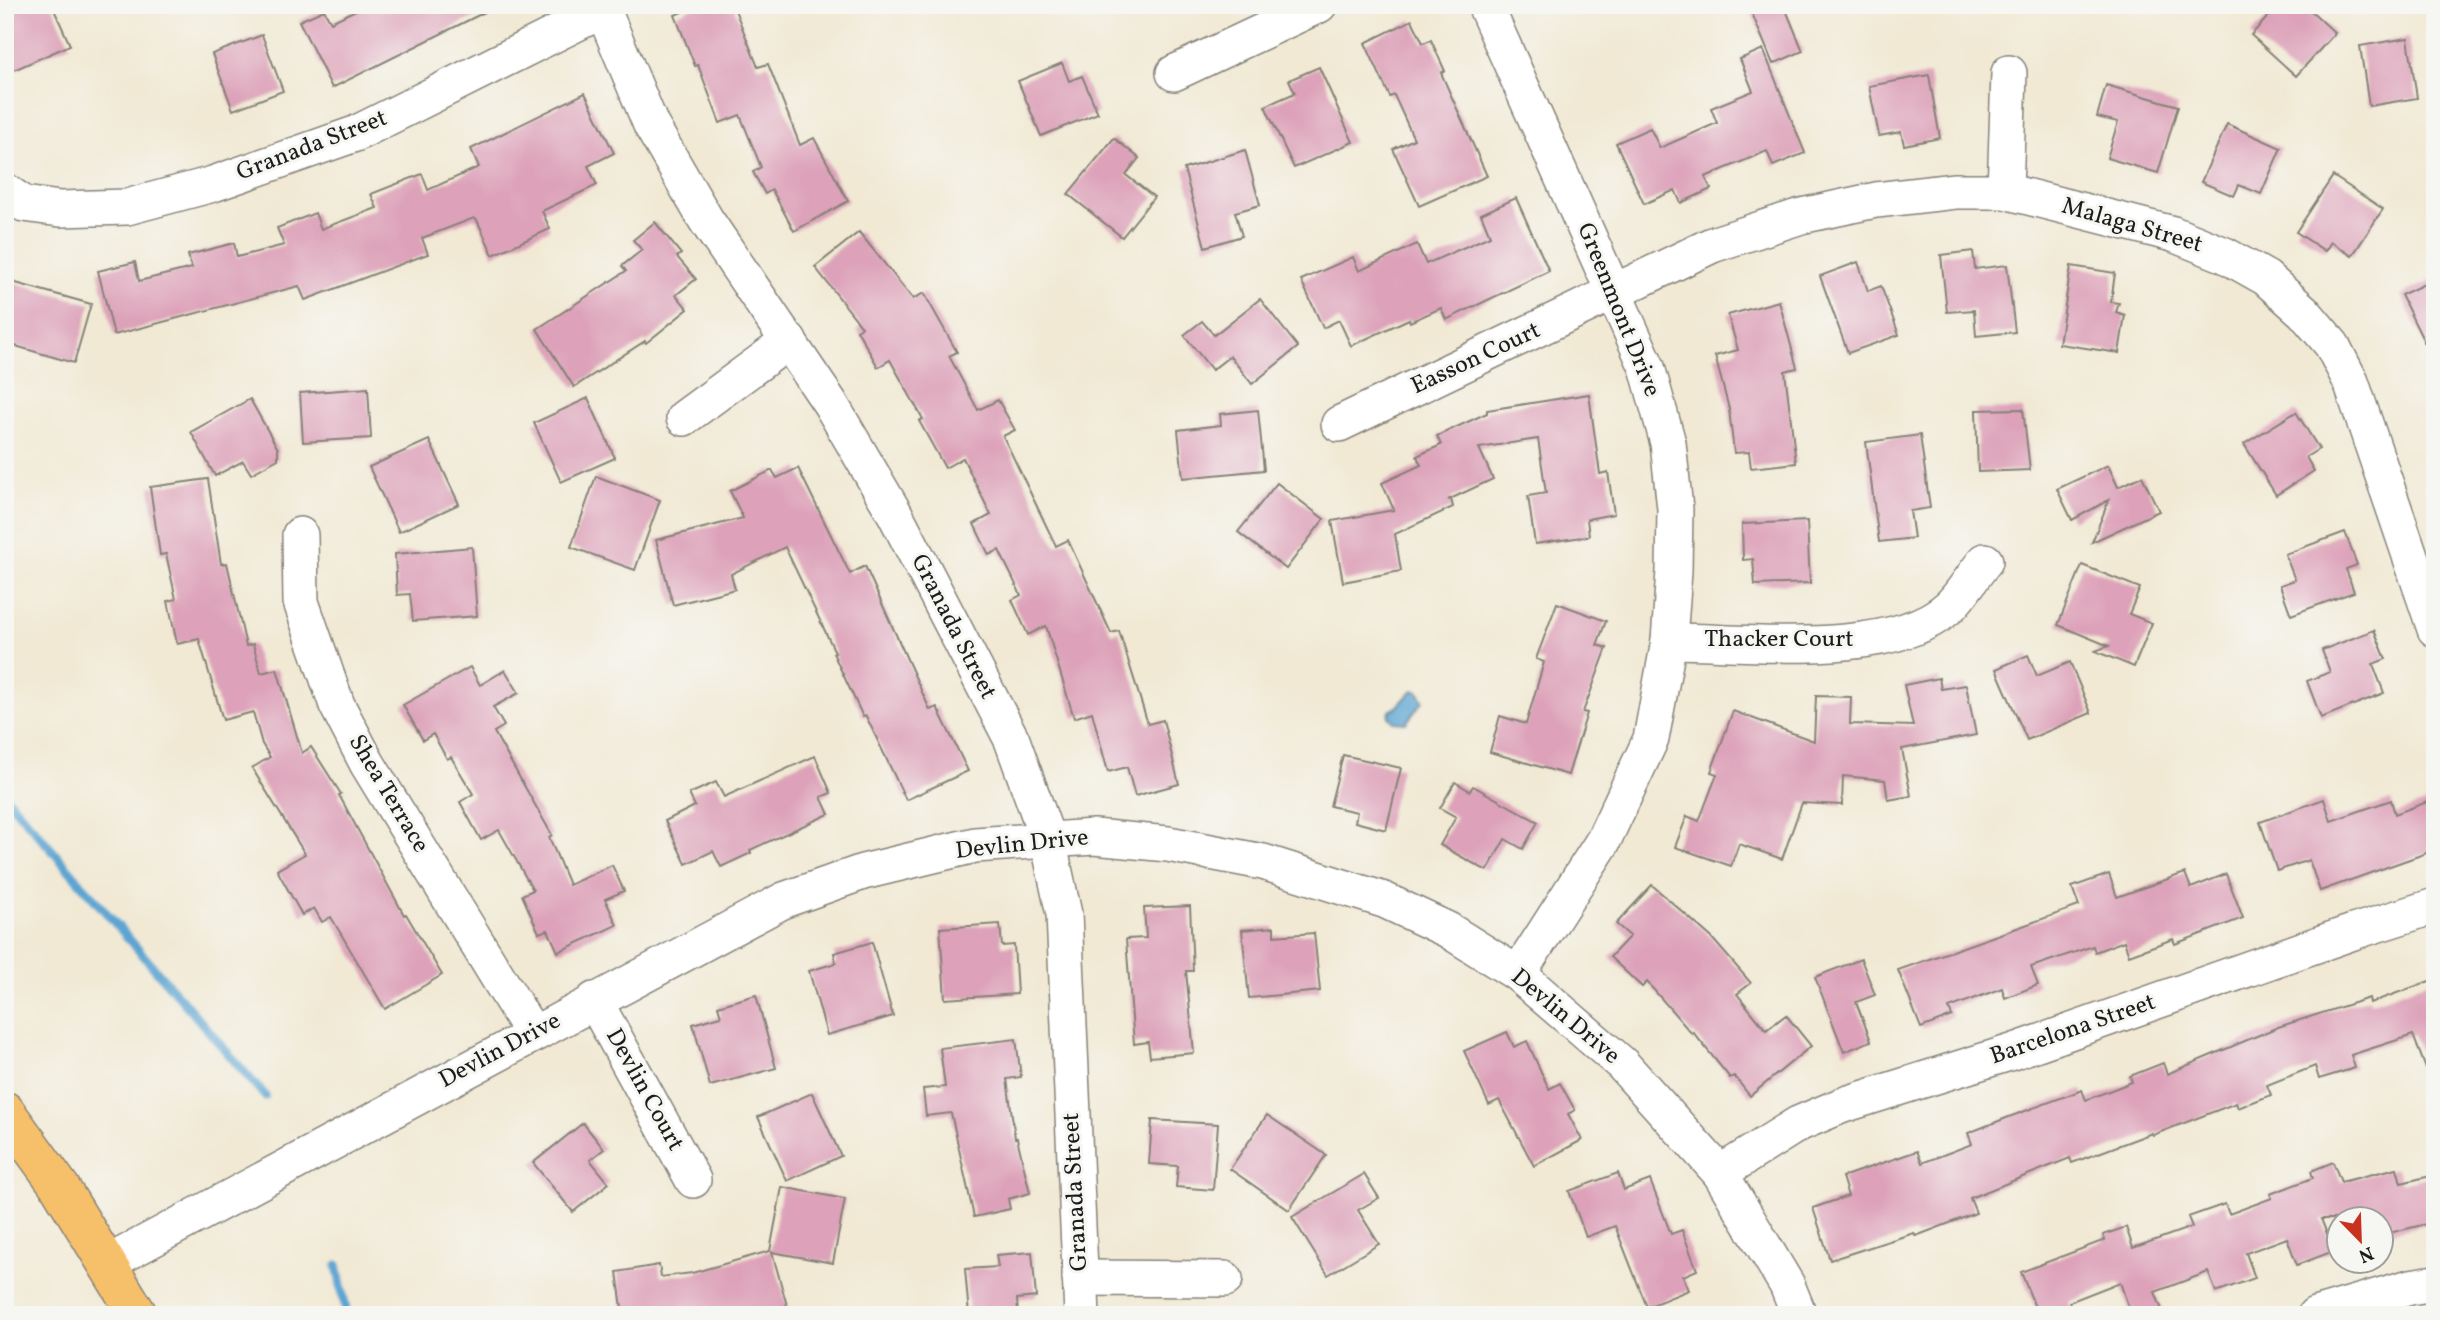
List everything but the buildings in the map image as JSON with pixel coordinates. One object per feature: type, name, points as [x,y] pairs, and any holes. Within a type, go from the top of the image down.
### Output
[{"type":"main road","points":[[5,1111],[60,1187],[138,1315]]},
{"type":"street","points":[[1174,73],[1319,5]]},
{"type":"street","name":"Greenmont Drive","points":[[1485,5],[1647,367],[1668,443],[1675,509],[1674,571],[1668,641],[1651,739],[1602,843],[1518,974]]},
{"type":"street","name":"Granada Street","points":[[5,191],[24,204],[60,209],[127,207],[213,184],[355,134],[602,8],[651,125],[706,220],[830,403],[895,514],[1012,740],[1048,840],[1063,914],[1082,1315]]},
{"type":"street","points":[[2005,191],[2008,73]]},
{"type":"street","name":"Malaga Street","points":[[1614,293],[1712,245],[1801,216],[1876,200],[1955,191],[2005,191],[2172,234],[2225,255],[2266,278],[2304,312],[2332,345],[2351,382],[2435,629]]},
{"type":"street","name":"Easson Court","points":[[1339,424],[1614,293]]},
{"type":"street","points":[[684,418],[789,341]]},
{"type":"street","name":"Shea Terrace","points":[[300,535],[301,602],[337,705],[367,763],[532,1033]]},
{"type":"street","name":"Thacker Court","points":[[1668,641],[1786,645],[1865,640],[1917,627],[1949,607],[1985,561]]},
{"type":"street","name":"Devlin Drive","points":[[108,1263],[784,900],[863,872],[975,845],[1094,837],[1168,844],[1263,862],[1384,900],[1447,930],[1518,974],[1622,1064],[1720,1173],[1787,1285],[1799,1315]]},
{"type":"street","name":"Barcelona Street","points":[[1720,1173],[1798,1124],[1843,1105],[2012,1052],[2353,932],[2435,906]]},
{"type":"street","name":"Devlin Court","points":[[594,1000],[693,1180]]},
{"type":"street","points":[[1080,1278],[1225,1279]]},
{"type":"street","points":[[2315,1315],[2410,1287],[2435,1283]]},
{"type":"water","points":[[1413,690],[1419,692],[1423,701],[1406,723],[1394,722],[1389,717],[1390,711]]},
{"type":"waterway","points":[[5,796],[265,1096]]},
{"type":"waterway","points":[[337,1265],[347,1315]]}]
